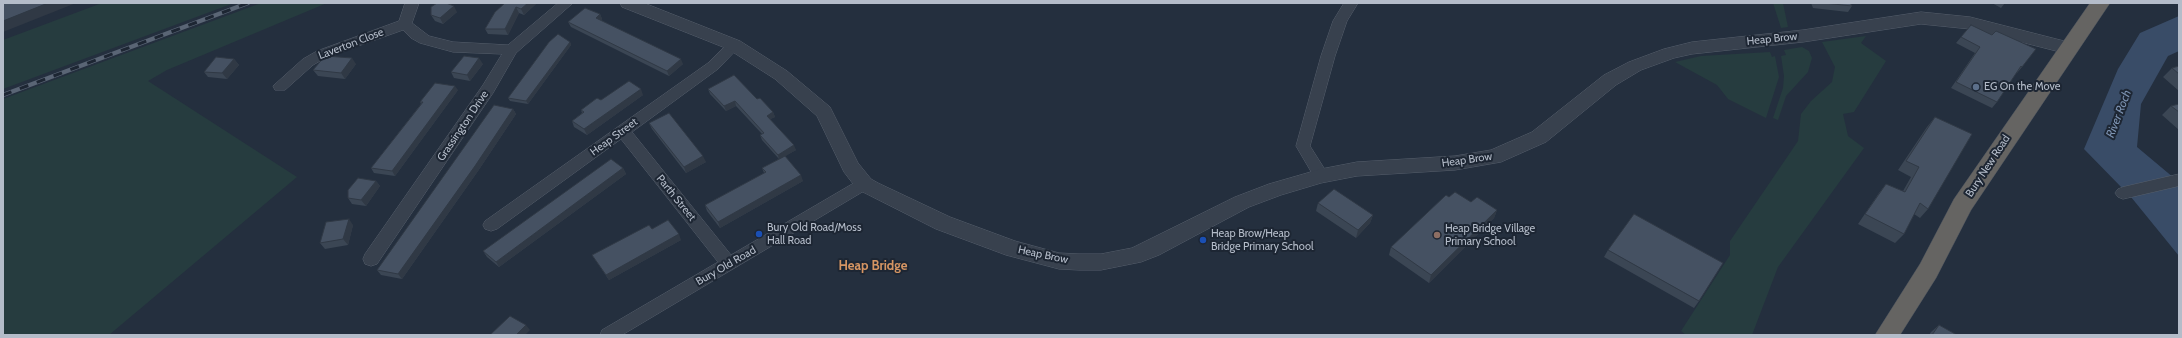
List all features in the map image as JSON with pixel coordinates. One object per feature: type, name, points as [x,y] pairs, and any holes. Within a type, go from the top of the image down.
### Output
[{"type":"highway","name":"Bury New Road","points":[[1887,335],[1928,271],[1966,199],[2100,3]]},
{"type":"street","points":[[412,3],[405,24],[416,35],[453,47],[511,50]]},
{"type":"street","name":"Grassington Drive","points":[[371,259],[488,89],[511,50],[566,3]]},
{"type":"street","points":[[628,3],[734,45],[781,75],[824,112],[851,167],[864,184]]},
{"type":"street","points":[[1321,176],[1303,146],[1328,56],[1340,21],[1350,3]]},
{"type":"street","name":"Heap Brow","points":[[864,184],[943,223],[1013,249],[1059,261],[1101,262],[1134,256],[1152,249],[1208,218],[1276,188],[1321,176],[1364,168],[1400,165],[1455,164],[1494,157],[1539,138],[1610,80],[1635,66],[1670,53],[1692,48],[1803,36],[1921,18],[1970,23],[2021,34],[2068,48]]},
{"type":"street","name":"Laverton Close","points":[[280,86],[308,62],[322,54],[405,24]]},
{"type":"street","name":"Heap Street","points":[[491,225],[712,66],[734,45]]},
{"type":"street","name":"Parth Street","points":[[623,131],[729,264]]},
{"type":"street","points":[[2123,193],[2179,180]]},
{"type":"street","name":"Bury Old Road","points":[[608,335],[864,184]]},
{"type":"green space","points":[[102,3],[234,3],[3,89],[3,40]]},
{"type":"green space","points":[[261,3],[327,3],[167,70],[148,81],[297,177],[109,335],[3,335],[3,99]]},
{"type":"green space","points":[[1773,3],[1783,3],[1788,27],[1781,28]]},
{"type":"green space","points":[[1866,36],[1861,43],[1886,61],[1854,112],[1843,114],[1848,136],[1864,148],[1778,267],[1752,335],[1686,335],[1681,331],[1730,255],[1730,241],[1798,141],[1801,114],[1811,101],[1832,82],[1835,67],[1822,42]]},
{"type":"green space","points":[[1802,47],[1809,51],[1812,58],[1808,72],[1786,96],[1778,120],[1773,118],[1783,88],[1784,76],[1781,56],[1786,55],[1784,50]]},
{"type":"green space","points":[[1770,52],[1772,57],[1775,56],[1779,77],[1766,118],[1728,99],[1717,85],[1675,62],[1701,56]]},
{"type":"water","name":"River Roch","points":[[2179,16],[2179,51],[2168,56],[2141,104],[2137,147],[2174,178],[2124,190],[2084,149],[2118,69],[2140,33]]},
{"type":"water","points":[[2179,185],[2179,256],[2131,197]]},
{"type":"building","points":[[3,3],[48,3],[3,21]]},
{"type":"building","points":[[437,3],[446,3],[454,6],[440,18],[431,15],[431,7]]},
{"type":"building","points":[[505,3],[528,3],[521,9],[516,7],[505,29],[485,29],[495,12]]},
{"type":"building","points":[[1824,3],[1850,3],[1852,6]]},
{"type":"building","points":[[585,8],[600,14],[596,18],[681,59],[667,71],[568,22]]},
{"type":"building","points":[[1971,25],[1992,35],[1996,31],[2036,49],[2022,67],[2021,66],[1997,102],[1956,82],[1980,47],[1961,37]]},
{"type":"building","points":[[558,34],[570,42],[526,101],[508,98],[549,42]]},
{"type":"building","points":[[325,56],[352,58],[341,73],[313,70]]},
{"type":"building","points":[[464,56],[479,58],[467,75],[451,72]]},
{"type":"building","points":[[216,57],[234,59],[222,73],[204,72]]},
{"type":"building","points":[[2179,66],[2179,74],[2172,68]]},
{"type":"building","points":[[734,75],[757,99],[760,98],[773,112],[767,116],[794,145],[778,155],[760,135],[764,133],[735,101],[724,106],[708,89]]},
{"type":"building","points":[[629,81],[641,89],[584,129],[572,121],[584,112],[581,110],[597,98],[601,100]]},
{"type":"building","points":[[435,83],[455,86],[392,171],[371,168],[423,102],[420,102]]},
{"type":"building","points":[[2179,104],[2179,112],[2171,106]]},
{"type":"building","points":[[494,105],[513,109],[475,166],[398,274],[377,270]]},
{"type":"building","points":[[669,113],[703,156],[684,167],[649,123]]},
{"type":"building","points":[[1935,117],[1972,134],[1928,209],[1920,203],[1904,234],[1865,214],[1886,184],[1905,192],[1919,167],[1906,161]]},
{"type":"building","points":[[785,156],[801,175],[718,222],[705,205],[766,172],[762,168]]},
{"type":"building","points":[[611,159],[623,168],[496,262],[483,251]]},
{"type":"building","points":[[358,178],[376,181],[361,200],[348,198],[348,190]]},
{"type":"building","points":[[1334,189],[1373,215],[1358,230],[1318,203]]},
{"type":"building","points":[[1455,192],[1471,202],[1477,197],[1497,210],[1431,275],[1391,247],[1446,195],[1449,197]]},
{"type":"building","points":[[1634,214],[1723,263],[1699,301],[1608,250]]},
{"type":"building","points":[[349,219],[343,239],[320,243],[326,222]]},
{"type":"building","points":[[668,220],[679,234],[606,275],[592,255],[649,225],[652,229]]},
{"type":"building","points":[[510,316],[526,325],[516,335],[490,335]]},
{"type":"building","points":[[1939,325],[1957,335],[1932,335]]},
{"type":"railway","points":[[3,95],[248,3]]},
{"type":"place","name":"EG On the Move","points":[[1976,87]]},
{"type":"place","name":"Bury Old Road/Moss Hall Road","points":[[759,234]]},
{"type":"place","name":"Heap Bridge Village Primary School","points":[[1437,235]]},
{"type":"place","name":"Heap Brow/Heap Bridge Primary School","points":[[1203,240]]},
{"type":"district","name":"Heap Bridge","points":[[873,266]]}]
